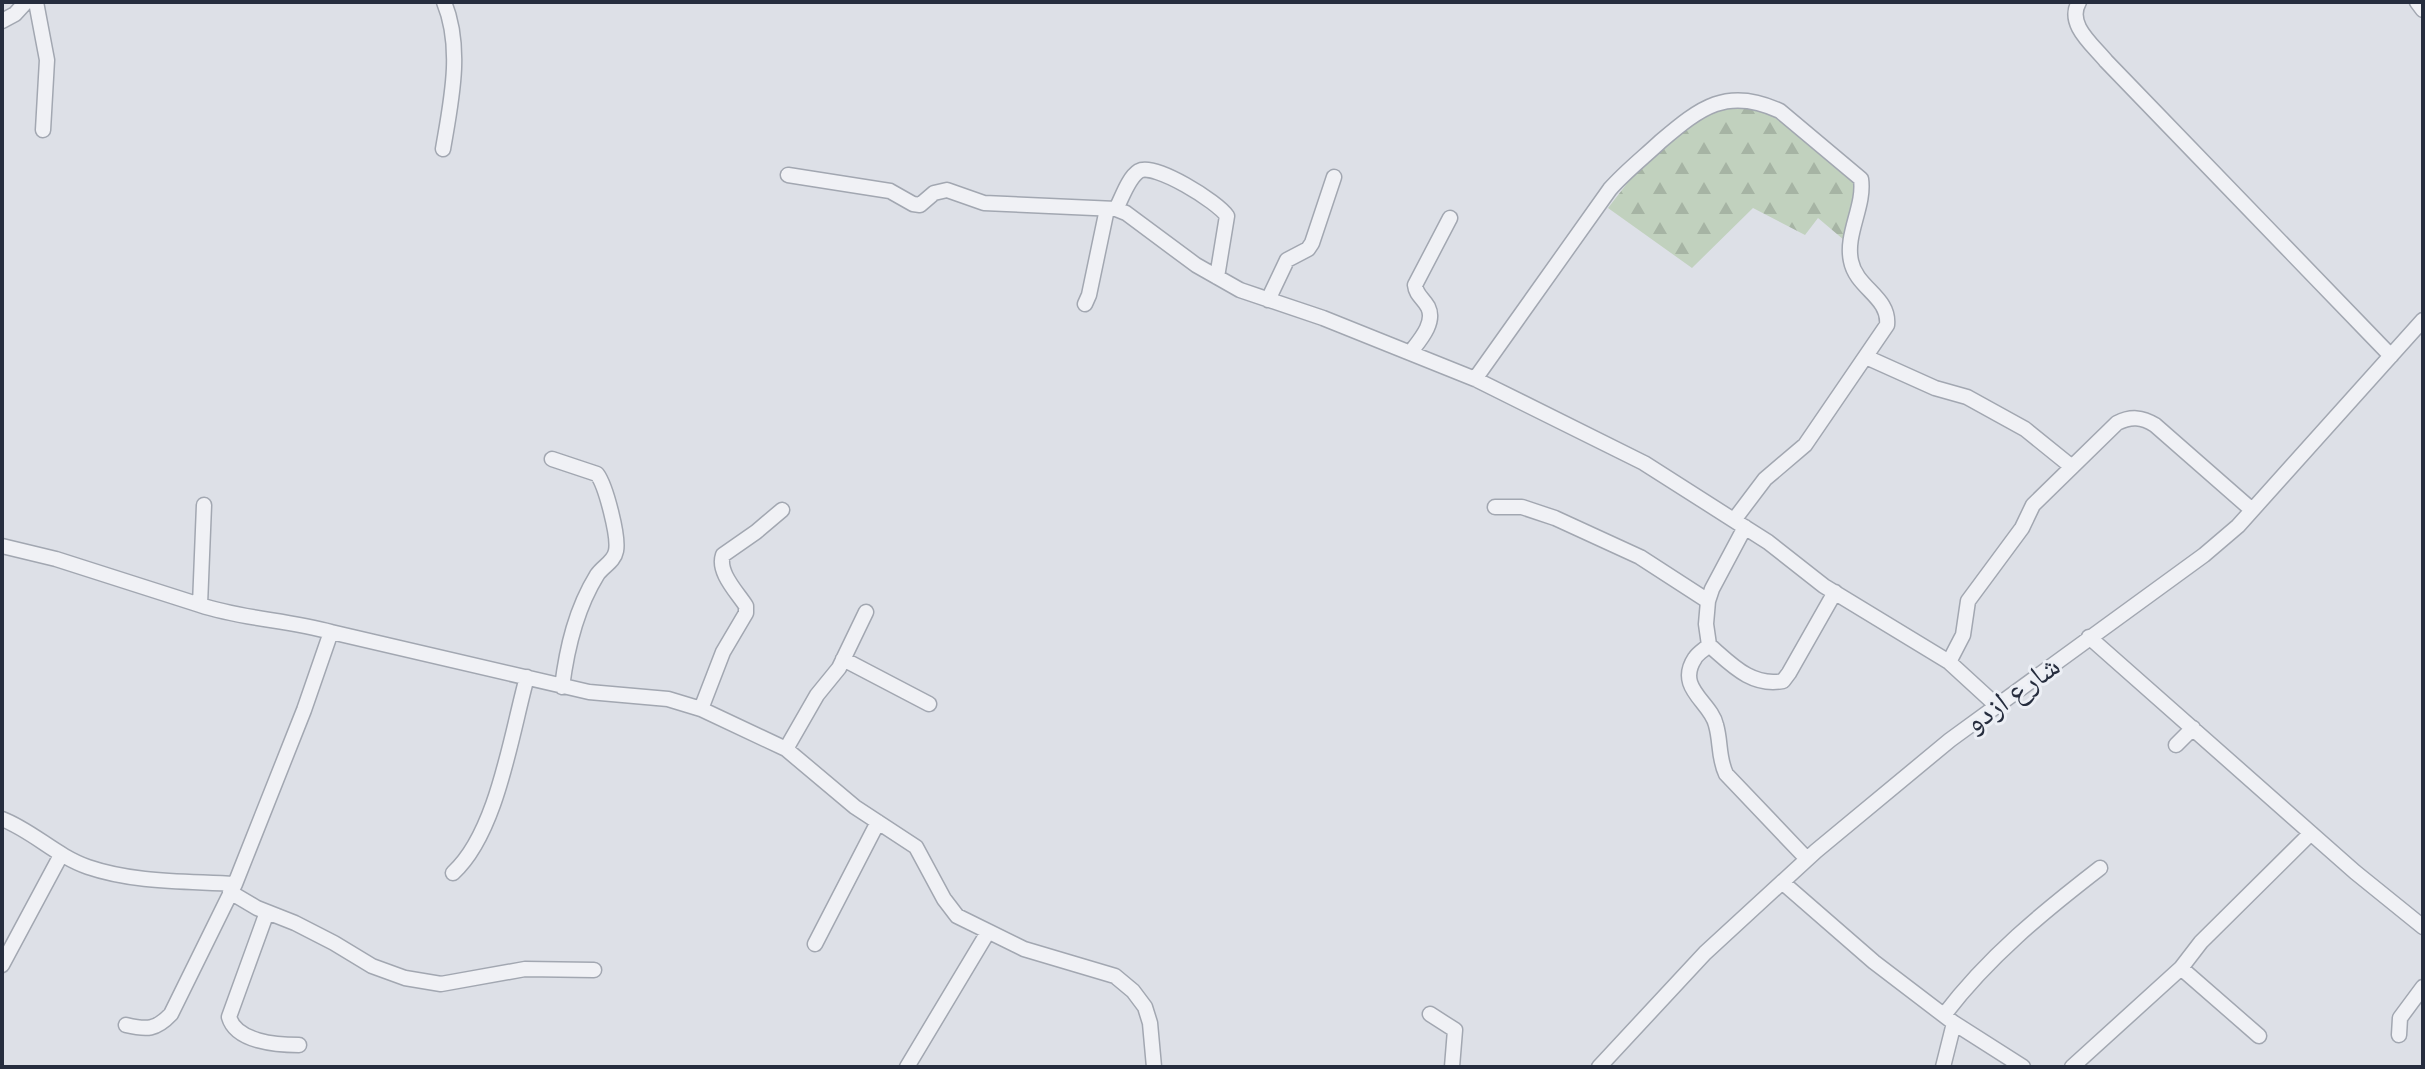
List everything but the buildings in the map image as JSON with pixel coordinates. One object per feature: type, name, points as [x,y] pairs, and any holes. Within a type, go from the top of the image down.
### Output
[{"type":"street","points":[[2,21],[15,14],[26,2]]},
{"type":"street","points":[[36,2],[47,60],[43,130]]},
{"type":"street","points":[[443,149],[452,94],[454,42],[444,2]]},
{"type":"street","points":[[2079,2],[2073,12],[2075,23],[2106,61],[2391,356]]},
{"type":"street","points":[[2417,2],[2423,10]]},
{"type":"street","points":[[1475,379],[1624,173],[1696,111],[1715,103],[1734,100],[1780,111],[1861,179],[1850,261],[1857,278],[1880,301],[1888,315],[1887,325],[1805,445],[1765,479],[1740,523],[1708,601],[1706,624],[1709,645],[1739,671],[1758,682],[1783,681],[1835,592]]},
{"type":"street","points":[[1085,304],[1111,209],[1136,173],[1143,169],[1156,170],[1216,204],[1227,216],[1217,277]]},
{"type":"street","points":[[788,175],[890,191],[913,204],[925,202],[934,193],[947,190],[984,203],[1111,209],[1146,226],[1196,265],[1240,290],[1323,318],[1475,379],[1644,463],[1740,523],[1835,592],[1949,662],[1997,706]]},
{"type":"street","points":[[1268,300],[1287,260],[1308,249],[1312,243],[1334,177]]},
{"type":"street","points":[[1410,353],[1430,320],[1429,309],[1416,293],[1415,285],[1450,218]]},
{"type":"street","name":"شارع ازدو","points":[[1599,1067],[1705,953],[1807,859],[1950,740],[2204,555],[2238,526],[2423,320]]},
{"type":"street","points":[[1866,357],[1935,388],[1967,397],[2025,429],[2072,467]]},
{"type":"street","points":[[1949,662],[1963,635],[1968,601],[2022,528],[2033,505],[2117,423],[2127,418],[2146,419],[2252,510]]},
{"type":"street","points":[[552,459],[597,474],[606,492],[617,547],[612,561],[598,573],[583,602],[568,643],[562,687]]},
{"type":"street","points":[[200,605],[204,505]]},
{"type":"street","points":[[1495,507],[1522,507],[1555,518],[1640,557],[1708,601]]},
{"type":"street","points":[[701,709],[723,652],[746,613],[746,606],[720,561],[723,555],[782,510]]},
{"type":"street","points":[[2,546],[56,559],[219,611],[298,623],[562,687],[668,699],[701,709],[786,749],[855,807],[916,847],[944,899],[957,916],[1024,949],[1115,976],[1133,991],[1145,1007],[1150,1023],[1154,1067]]},
{"type":"street","points":[[786,749],[817,695],[843,659],[866,612]]},
{"type":"street","points":[[126,1025],[147,1030],[159,1026],[171,1014],[233,888],[331,632]]},
{"type":"street","points":[[2089,637],[2311,833],[2423,927]]},
{"type":"street","points":[[1709,645],[1693,661],[1691,689],[1716,722],[1721,765],[1807,859]]},
{"type":"street","points":[[843,659],[929,704]]},
{"type":"street","points":[[453,873],[467,861],[492,809],[527,677]]},
{"type":"street","points":[[2176,745],[2193,728]]},
{"type":"street","points":[[2,819],[24,828],[61,855],[88,866],[155,880],[233,888],[267,912],[304,928],[372,966],[405,978],[441,984],[525,969],[594,970]]},
{"type":"street","points":[[815,944],[878,822]]},
{"type":"street","points":[[2072,1067],[2181,968],[2201,942],[2311,833]]},
{"type":"street","points":[[2,965],[61,855]]},
{"type":"street","points":[[1943,1067],[1949,1019],[1971,980],[2007,945],[2100,868]]},
{"type":"street","points":[[1782,882],[1874,962],[1949,1019],[2023,1067]]},
{"type":"street","points":[[267,912],[229,1017],[231,1025],[238,1032],[280,1045],[299,1045]]},
{"type":"street","points":[[907,1067],[988,932]]},
{"type":"street","points":[[2181,968],[2259,1036]]},
{"type":"street","points":[[2399,1035],[2400,1018],[2423,987]]},
{"type":"street","points":[[1430,1014],[1455,1030],[1452,1067]]},
{"type":"green space","points":[[1737,106],[1771,111],[1856,185],[1844,240],[1818,218],[1805,235],[1753,208],[1692,268],[1608,208],[1632,177],[1700,115]]}]
